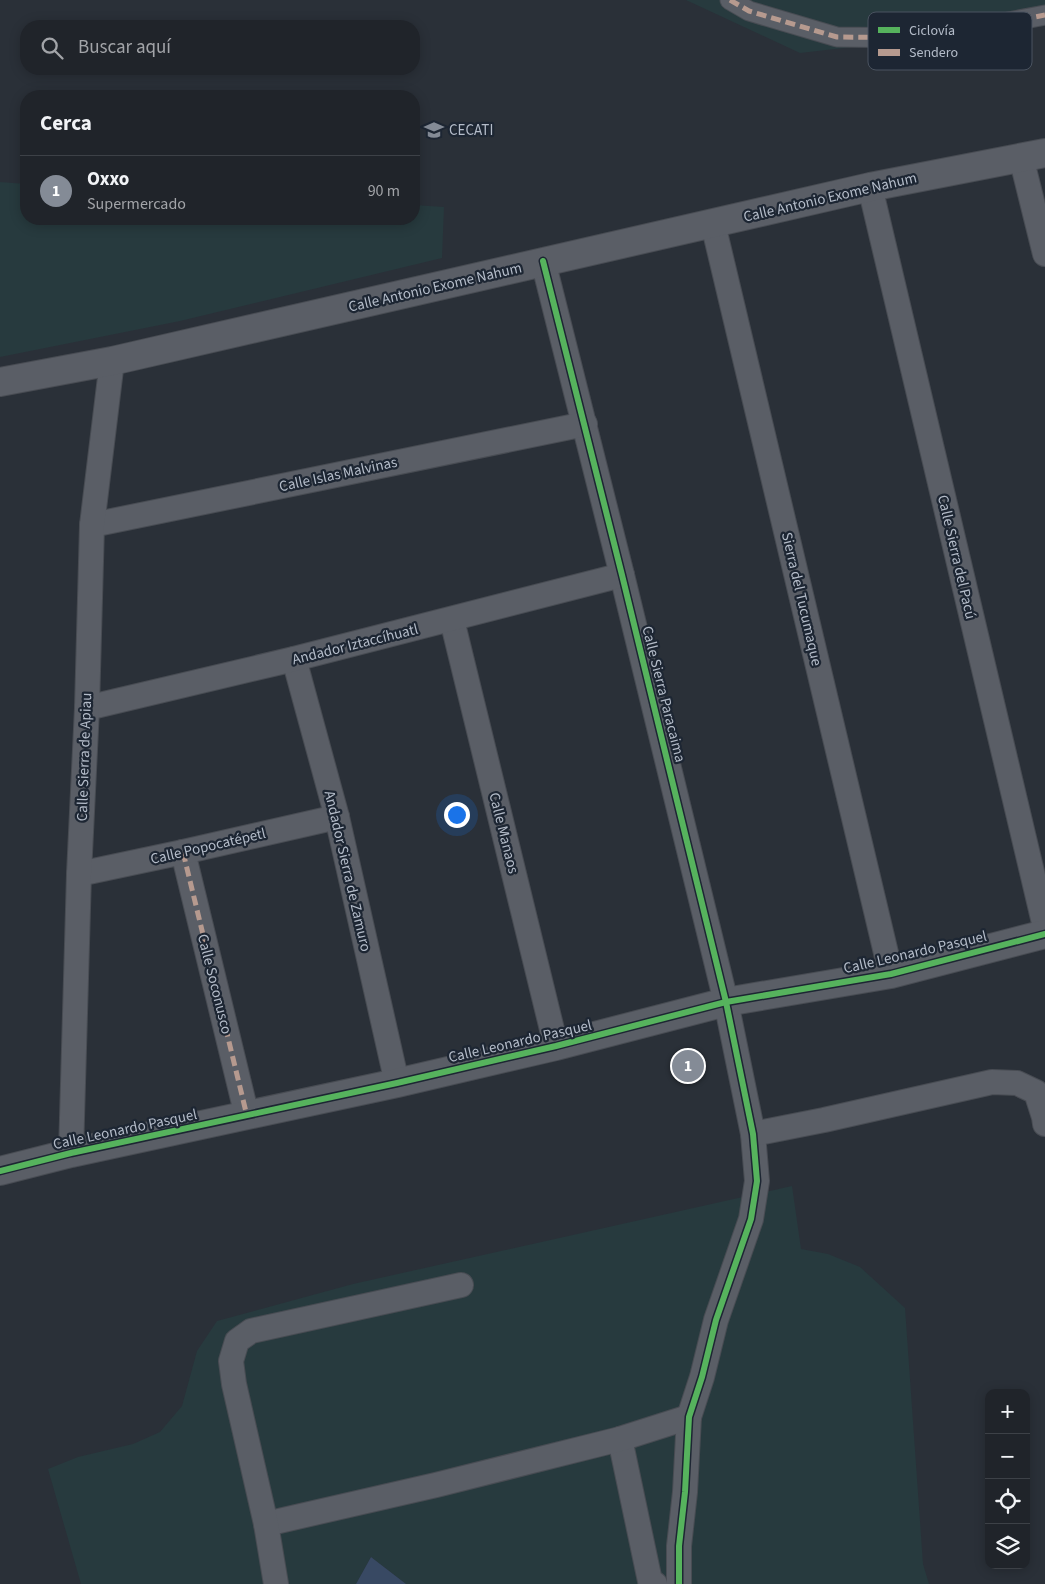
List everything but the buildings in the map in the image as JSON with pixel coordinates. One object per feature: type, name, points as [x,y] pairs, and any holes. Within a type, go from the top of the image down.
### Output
[{"type":"street","points":[[730,0],[749,11],[837,37],[868,37]]},
{"type":"street","points":[[1032,17],[1045,15]]},
{"type":"street","points":[[1033,155],[1045,254]]},
{"type":"street","name":"Calle Antonio Exome Nahum","points":[[0,382],[112,361],[870,187],[1033,155]]},
{"type":"street","name":"Calle Sierra del Pacú","points":[[870,187],[1045,927]]},
{"type":"street","name":"Sierra del Tucumaque","points":[[713,224],[891,974]]},
{"type":"street","name":"Calle Sierra Paracaima","points":[[543,261],[585,424],[726,1002],[753,1134],[757,1181],[751,1219],[716,1320],[702,1377],[689,1418],[685,1492],[679,1546],[679,1584]]},
{"type":"street","name":"Calle Sierra de Apiau","points":[[72,1153],[79,874],[87,708],[92,525],[112,361]]},
{"type":"street","name":"Calle Islas Malvinas","points":[[92,525],[585,424]]},
{"type":"street","name":"Andador Iztaccíhuatl","points":[[87,708],[294,660],[622,575]]},
{"type":"street","name":"Calle Manaos","points":[[452,620],[556,1046]]},
{"type":"street","name":"Andador Sierra de Zamuro","points":[[294,660],[336,817],[397,1083]]},
{"type":"street","name":"Calle Popocatépetl","points":[[79,874],[336,817]]},
{"type":"street","name":"Calle Soconusco","points":[[183,852],[247,1116]]},
{"type":"street","name":"Calle Leonardo Pasquel","points":[[0,1171],[72,1153],[397,1083],[556,1046],[726,1002],[891,974],[1045,934]]},
{"type":"street","points":[[753,1134],[992,1082],[1016,1083],[1036,1092],[1045,1124]]},
{"type":"street","points":[[276,1584],[266,1524],[234,1384],[231,1361],[237,1342],[251,1331],[461,1285]]},
{"type":"street","points":[[266,1524],[436,1485],[620,1439],[689,1418]]},
{"type":"street","points":[[620,1439],[650,1581],[655,1584]]},
{"type":"green space","points":[[686,0],[1045,0],[1045,25],[1032,26],[1032,12],[868,12],[868,45],[800,53]]},
{"type":"green space","points":[[0,182],[20,184],[20,225],[420,225],[420,205],[444,207],[442,258],[180,321],[0,357]]},
{"type":"green space","points":[[792,1186],[801,1249],[828,1254],[860,1267],[905,1308],[923,1564],[929,1584],[406,1584],[371,1557],[356,1584],[81,1584],[48,1469],[78,1457],[133,1444],[160,1432],[182,1406],[197,1351],[217,1321],[353,1284]]},
{"type":"water","points":[[371,1557],[406,1584],[356,1584]]},
{"type":"marked path","points":[[730,0],[749,11],[837,37],[868,37]]},
{"type":"marked path","points":[[1032,17],[1045,15]]},
{"type":"marked path","points":[[183,852],[247,1116]]},
{"type":"cycle path","points":[[543,261],[726,1002],[753,1134],[757,1181],[751,1219],[716,1320],[702,1377],[689,1417],[685,1492],[679,1546],[679,1584]]},
{"type":"cycle path","points":[[0,1171],[71,1153],[397,1083],[556,1046],[726,1002],[891,974],[1045,934]]},
{"type":"place","name":"CECATI","points":[[434,130]]},
{"type":"place","name":"Oxxo","points":[[688,1066]]}]
